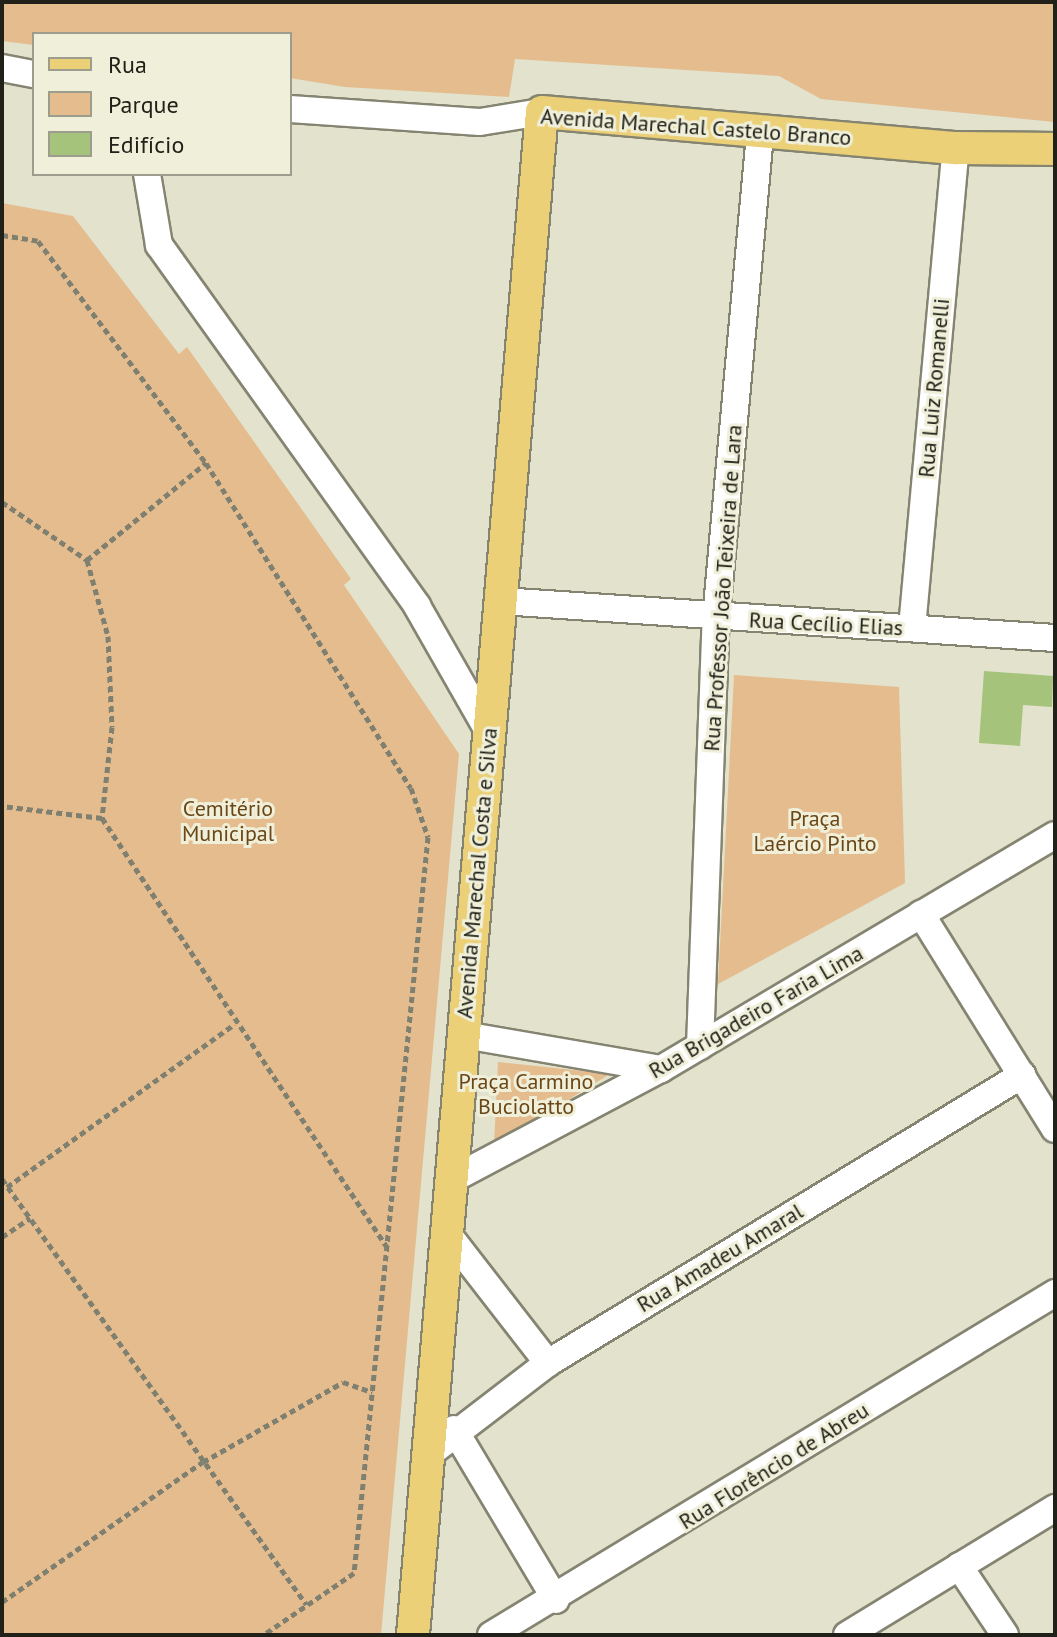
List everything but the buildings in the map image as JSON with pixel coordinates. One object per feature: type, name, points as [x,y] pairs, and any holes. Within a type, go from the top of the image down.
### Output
[{"type":"main road","name":"Avenida Marechal Castelo Branco","points":[[542,112],[956,148],[1055,149]]},
{"type":"main road","name":"Avenida Marechal Costa e Silva","points":[[413,1635],[542,112]]},
{"type":"street","points":[[2,68],[32,74]]},
{"type":"street","name":"Avenida Marechal Castelo Branco","points":[[292,109],[480,122],[542,112]]},
{"type":"street","name":"Rua Professor João Teixeira de Lara","points":[[700,1046],[716,618],[760,131]]},
{"type":"street","name":"Rua Luiz Romanelli","points":[[912,628],[956,148]]},
{"type":"street","points":[[147,176],[159,245],[417,606],[489,732]]},
{"type":"street","name":"Rua Cecílio Elias","points":[[501,601],[716,618],[1055,638]]},
{"type":"street","name":"Rua Brigadeiro Faria Lima","points":[[451,1180],[661,1069],[1055,835]]},
{"type":"street","points":[[921,914],[1055,1129]]},
{"type":"street","points":[[464,1035],[661,1069]]},
{"type":"street","name":"Rua Amadeu Amaral","points":[[428,1455],[454,1429],[548,1363],[1022,1075]]},
{"type":"street","points":[[447,1233],[548,1363]]},
{"type":"street","name":"Rua Florêncio de Abreu","points":[[491,1635],[556,1600],[1055,1293]]},
{"type":"street","points":[[454,1429],[556,1600]]},
{"type":"street","points":[[847,1635],[1055,1508]]},
{"type":"street","points":[[959,1566],[1005,1635]]},
{"type":"path","points":[[2,235],[38,241],[206,463],[423,812],[427,864],[390,1252],[354,1573],[263,1635]]},
{"type":"path","points":[[87,560],[206,463]]},
{"type":"path","points":[[2,502],[87,560],[108,636],[112,727],[102,818],[235,1024],[390,1252]]},
{"type":"path","points":[[2,806],[102,818]]},
{"type":"path","points":[[7,1187],[235,1024]]},
{"type":"path","points":[[2,1179],[306,1604]]},
{"type":"path","points":[[2,1237],[30,1218]]},
{"type":"path","points":[[2,1602],[203,1462],[343,1382],[372,1392]]},
{"type":"green space","points":[[2,2],[1055,2],[1055,122],[821,99],[779,76],[515,59],[509,97],[345,87],[292,78],[292,32],[32,32],[32,45],[2,41]]},
{"type":"green space","name":"Cemitério Municipal","points":[[2,203],[73,216],[179,354],[187,347],[351,579],[344,585],[459,754],[381,1635],[2,1635]]},
{"type":"green space","name":"Praça Laércio Pinto","points":[[734,675],[899,687],[905,883],[718,984]]},
{"type":"green space","name":"Praça Carmino Buciolatto","points":[[498,1062],[610,1074],[494,1145]]}]
